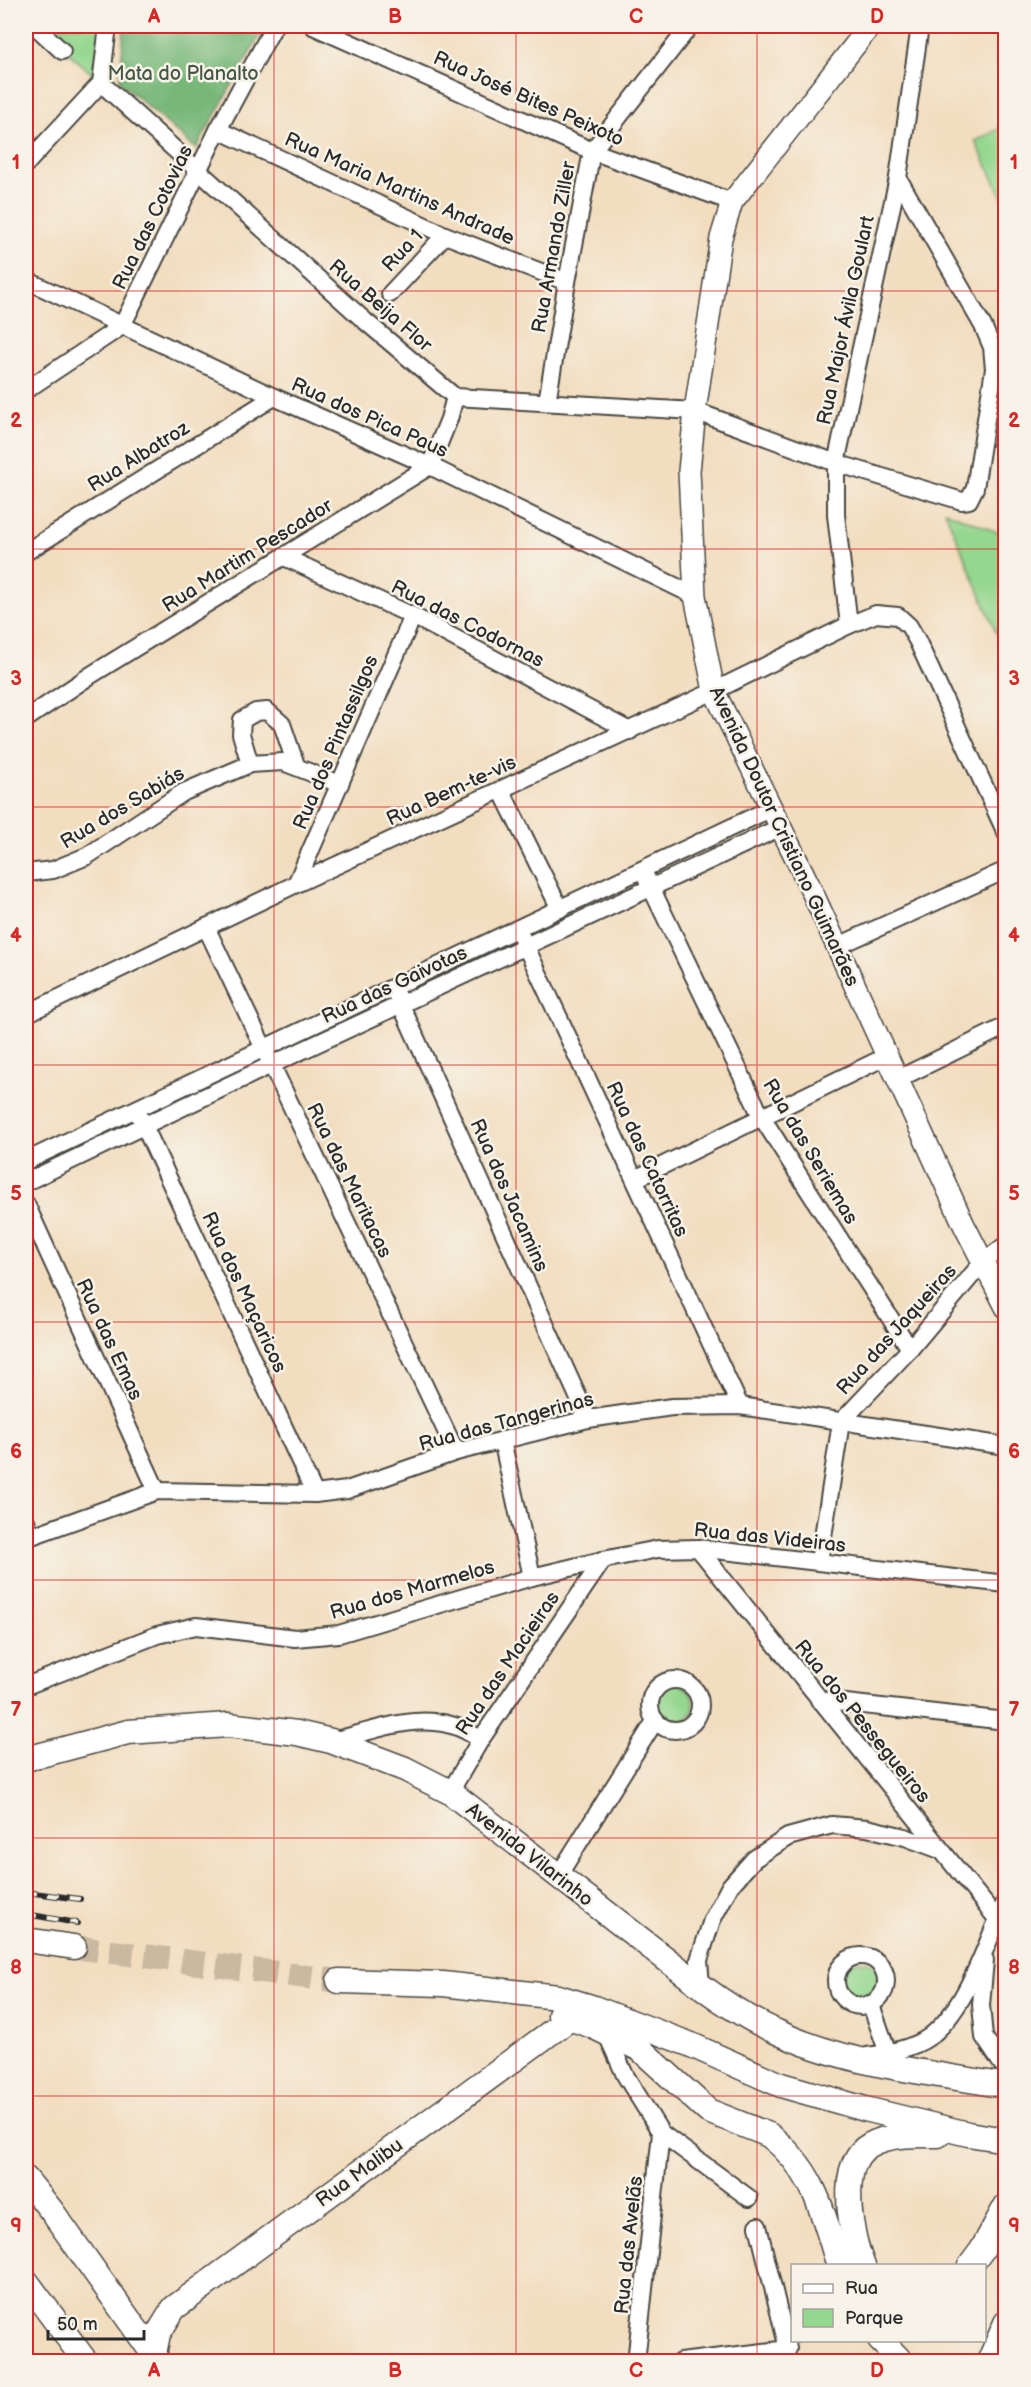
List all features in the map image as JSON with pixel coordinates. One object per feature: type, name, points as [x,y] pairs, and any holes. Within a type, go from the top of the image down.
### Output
[{"type":"highway","name":"Avenida Vilarinho","points":[[26,1759],[128,1732],[228,1725],[331,1741],[405,1769],[450,1792],[558,1876],[689,1964],[701,1986],[733,2008],[774,2031],[811,2046],[851,2058],[1005,2086]]},
{"type":"highway","points":[[26,1940],[74,1947]]},
{"type":"highway","points":[[339,1981],[443,1984],[470,1988],[491,1999],[580,2012],[689,2044],[781,2085],[866,2109],[968,2134],[1005,2140]]},
{"type":"highway","points":[[580,2012],[606,2033],[640,2049],[708,2111],[769,2135],[796,2160],[810,2180],[822,2205],[839,2264]]},
{"type":"highway","name":"Rua Malibu","points":[[156,2358],[158,2334],[174,2308],[580,2012]]},
{"type":"highway","points":[[863,2264],[853,2233],[848,2184],[860,2153],[869,2145],[890,2138],[912,2135],[968,2134]]},
{"type":"highway","points":[[26,2179],[51,2210],[156,2358]]},
{"type":"highway","points":[[971,2264],[982,2250],[1003,2212]]},
{"type":"highway","points":[[26,2281],[87,2361]]},
{"type":"highway","points":[[989,2361],[1005,2324]]},
{"type":"highway","points":[[883,2342],[900,2353]]},
{"type":"main road","name":"Avenida Doutor Cristiano Guimarães","points":[[870,26],[732,202],[720,238],[694,411],[689,471],[695,596],[714,691],[776,818],[982,1263],[1005,1307]]},
{"type":"street","points":[[35,26],[62,51]]},
{"type":"street","points":[[26,164],[101,83],[108,26]]},
{"type":"street","name":"Rua das Cotovias","points":[[122,326],[218,130],[274,26]]},
{"type":"street","name":"Rua José Bites Peixoto","points":[[313,26],[592,151],[732,202]]},
{"type":"street","name":"Rua Armando Ziller","points":[[547,402],[592,151],[690,26]]},
{"type":"street","name":"Rua Major Ávila Goulart","points":[[849,625],[836,515],[836,463],[898,178],[921,26]]},
{"type":"street","name":"Rua Beija Flor","points":[[101,83],[365,321],[454,397]]},
{"type":"street","name":"Rua Maria Martins Andrade","points":[[218,130],[445,235],[567,282]]},
{"type":"street","points":[[430,466],[449,419],[454,397],[694,411],[836,463],[955,500],[969,500],[975,488],[994,369],[992,347],[983,326],[898,178]]},
{"type":"street","name":"Rua 1","points":[[390,294],[445,235]]},
{"type":"street","name":"Rua dos Pica Paus","points":[[26,280],[274,397],[430,466],[695,596]]},
{"type":"street","points":[[26,390],[122,326]]},
{"type":"street","name":"Rua Albatroz","points":[[26,552],[274,397]]},
{"type":"street","name":"Rua Martim Pescador","points":[[26,719],[91,675],[430,466]]},
{"type":"street","name":"Rua das Codornas","points":[[284,556],[412,616],[630,730]]},
{"type":"street","name":"Rua Bem-te-vis","points":[[26,1014],[296,884],[876,614],[898,616],[909,626],[1005,833]]},
{"type":"street","name":"Rua dos Pintassilgos","points":[[296,884],[412,616]]},
{"type":"street","points":[[250,764],[241,734],[242,720],[256,712],[267,711],[282,724],[296,765]]},
{"type":"street","name":"Rua dos Sabiás","points":[[26,873],[53,870],[87,856],[184,792],[250,764],[283,762],[296,765],[340,784]]},
{"type":"street","points":[[501,790],[560,909]]},
{"type":"street","name":"Rua das Gaivotas","points":[[26,1161],[642,869],[776,818]]},
{"type":"street","name":"Rua das Gaivotas","points":[[26,1182],[651,887],[776,818]]},
{"type":"street","name":"Rua das Seriemas","points":[[642,869],[761,1116],[910,1349]]},
{"type":"street","points":[[836,947],[1005,870]]},
{"type":"street","name":"Rua das Maritacas","points":[[206,927],[456,1452]]},
{"type":"street","name":"Rua das Catorritas","points":[[518,929],[740,1406]]},
{"type":"street","name":"Rua dos Jacamins","points":[[393,988],[588,1419]]},
{"type":"street","points":[[898,1079],[1005,1026]]},
{"type":"street","points":[[635,1179],[887,1056]]},
{"type":"street","name":"Rua dos Maçaricos","points":[[136,1108],[315,1494]]},
{"type":"street","name":"Rua das Emas","points":[[26,1204],[157,1491]]},
{"type":"street","name":"Rua das Jaqueiras","points":[[842,1422],[910,1349],[982,1263],[1005,1245]]},
{"type":"street","name":"Rua das Tangerinas","points":[[28,1531],[157,1491],[315,1494],[347,1490],[456,1452],[502,1440],[588,1419],[672,1407],[740,1406],[1005,1446]]},
{"type":"street","points":[[819,1562],[842,1422]]},
{"type":"street","points":[[502,1440],[532,1577]]},
{"type":"street","name":"Rua das Videiras","points":[[532,1577],[658,1549],[698,1548],[1005,1584]]},
{"type":"street","name":"Rua dos Pessegueiros","points":[[698,1548],[997,1919]]},
{"type":"street","name":"Rua das Macieiras","points":[[450,1792],[481,1738],[603,1560]]},
{"type":"street","name":"Rua dos Marmelos","points":[[26,1686],[157,1635],[196,1626],[295,1638],[339,1634],[532,1577]]},
{"type":"street","points":[[819,1700],[1005,1721]]},
{"type":"street","points":[[331,1741],[412,1720],[453,1725],[481,1738]]},
{"type":"street","points":[[558,1876],[655,1721]]},
{"type":"street","points":[[689,1964],[730,1886],[754,1859],[788,1837],[832,1825],[867,1828],[905,1837],[940,1850]]},
{"type":"street","points":[[851,2058],[888,2053],[927,2038],[949,2017],[985,1952],[1005,1900]]},
{"type":"street","points":[[985,1952],[981,2005],[984,2037],[1002,2064],[1005,2065]]},
{"type":"street","points":[[871,2005],[888,2053]]},
{"type":"street","points":[[606,2033],[625,2075],[661,2133],[749,2198]]},
{"type":"street","name":"Rua das Avelãs","points":[[636,2361],[661,2133]]},
{"type":"street","points":[[680,2361],[788,2349],[758,2226]]},
{"type":"green space","points":[[38,26],[104,26],[97,78]]},
{"type":"green space","name":"Mata do Planalto","points":[[124,26],[265,26],[196,149],[120,82]]},
{"type":"green space","points":[[1005,126],[1005,203],[975,141]]},
{"type":"green space","points":[[945,511],[1005,535],[1005,644],[1000,641]]},
{"type":"green space","points":[[674,1684],[688,1690],[694,1704],[688,1718],[674,1724],[660,1718],[654,1704],[660,1690]]},
{"type":"green space","points":[[861,1961],[875,1967],[881,1981],[875,1995],[861,2001],[847,1995],[841,1981],[847,1967]]},
{"type":"tunnel","points":[[74,1947],[339,1981]]},
{"type":"railway","points":[[26,1892],[80,1899]]},
{"type":"railway","points":[[26,1914],[77,1923]]}]
